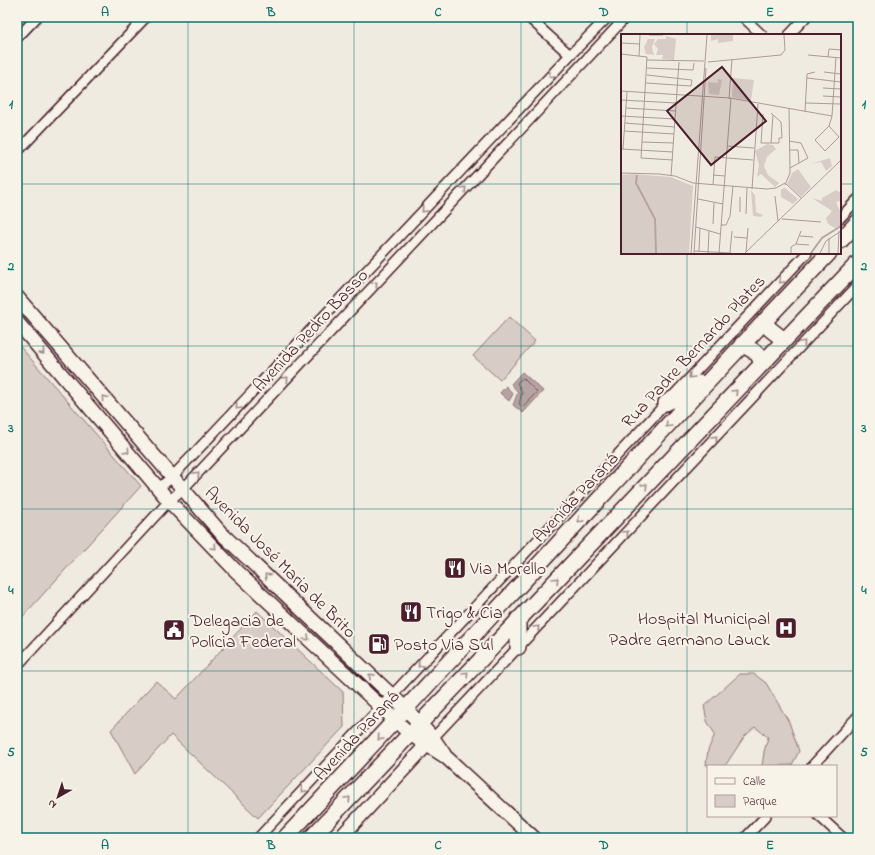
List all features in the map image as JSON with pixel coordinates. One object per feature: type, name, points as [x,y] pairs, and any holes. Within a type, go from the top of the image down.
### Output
[{"type":"main road","points":[[841,240],[858,222]]},
{"type":"main road","name":"Avenida Paraná","points":[[285,838],[396,721],[742,344],[828,254]]},
{"type":"main road","points":[[311,838],[858,263]]},
{"type":"main road","name":"Avenida José Maria de Brito","points":[[17,297],[221,533],[406,709],[415,728],[534,838]]},
{"type":"main road","points":[[764,321],[770,329],[784,340]]},
{"type":"main road","name":"Avenida José Maria de Brito","points":[[17,322],[169,501],[275,609],[396,721],[415,728]]},
{"type":"main road","points":[[742,344],[757,353],[762,363]]},
{"type":"main road","points":[[666,403],[719,370]]},
{"type":"main road","points":[[275,609],[279,602],[291,598]]},
{"type":"main road","points":[[518,619],[518,647]]},
{"type":"main road","points":[[340,838],[430,742]]},
{"type":"street","points":[[17,38],[37,17]]},
{"type":"street","points":[[17,152],[146,17]]},
{"type":"street","points":[[528,17],[570,55]]},
{"type":"street","name":"Avenida Pedro Basso","points":[[159,488],[172,477],[570,55],[608,17]]},
{"type":"street","name":"Avenida Pedro Basso","points":[[17,666],[169,501],[183,489],[626,17]]},
{"type":"street","points":[[743,17],[761,34]]},
{"type":"street","points":[[790,34],[806,17]]},
{"type":"street","points":[[841,217],[858,199]]},
{"type":"street","name":"Rua Padre Bernardo Plates","points":[[258,838],[806,254]]},
{"type":"street","points":[[430,742],[858,285]]},
{"type":"street","points":[[813,765],[857,719]]},
{"type":"street","points":[[746,838],[765,817]]},
{"type":"street","points":[[820,817],[843,838]]},
{"type":"green space","points":[[509,317],[535,341],[500,380],[473,356]]},
{"type":"green space","points":[[17,343],[141,486],[17,623]]},
{"type":"green space","points":[[257,611],[343,692],[344,727],[258,818],[171,735],[135,774],[111,730],[156,681],[176,699]]},
{"type":"green space","points":[[740,674],[754,674],[766,683],[789,722],[799,751],[792,765],[762,765],[768,737],[755,727],[744,737],[726,765],[706,765],[708,750],[715,734],[707,721],[704,706]]},
{"type":"water","points":[[522,372],[543,391],[523,413],[513,405],[518,392],[511,384]]},
{"type":"water","points":[[506,386],[513,394],[509,401],[500,393]]},
{"type":"place","name":"Via Morello","points":[[455,568]]},
{"type":"place","name":"Trigo & Cia","points":[[411,612]]},
{"type":"place","name":"Hospital Municipal Padre Germano Lauck","points":[[786,628]]},
{"type":"place","name":"Delegacia de Polícia Federal","points":[[174,630]]},
{"type":"place","name":"Posto Via Sul","points":[[379,644]]}]
